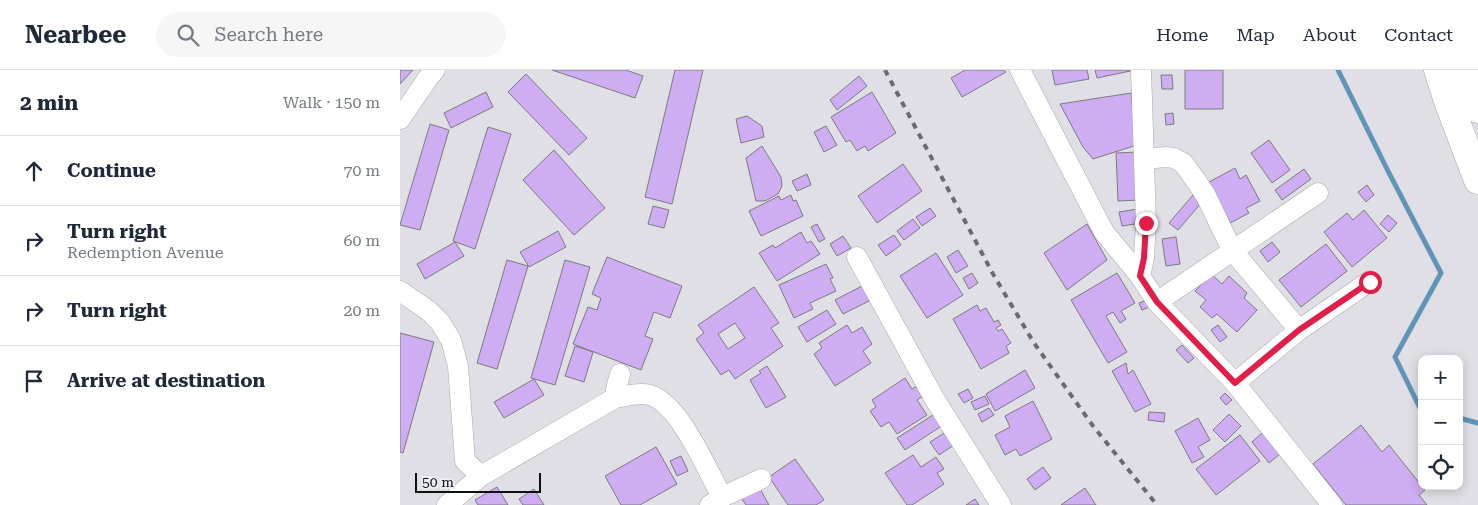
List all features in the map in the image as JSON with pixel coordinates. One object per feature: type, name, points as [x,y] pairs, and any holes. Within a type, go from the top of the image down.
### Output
[{"type":"main road","points":[[1438,70],[1478,180]]},
{"type":"main road","points":[[1467,70],[1478,109]]},
{"type":"street","points":[[400,119],[435,70]]},
{"type":"street","points":[[1020,70],[1104,232],[1140,276],[1157,302],[1235,383],[1332,505]]},
{"type":"street","points":[[1140,276],[1144,258],[1146,223],[1141,70]]},
{"type":"street","points":[[1144,159],[1166,157],[1174,158],[1183,163],[1206,196],[1232,250],[1299,330]]},
{"type":"street","points":[[1157,302],[1318,192]]},
{"type":"street","points":[[857,257],[934,398],[1001,505]]},
{"type":"street","points":[[1235,383],[1299,330],[1370,282]]},
{"type":"street","points":[[400,291],[429,311],[440,322],[450,340],[458,366],[465,461],[481,476]]},
{"type":"street","points":[[400,309],[420,304]]},
{"type":"street","points":[[615,398],[620,374]]},
{"type":"street","points":[[447,505],[481,476],[615,398],[635,394],[648,395],[659,399],[668,406],[684,426],[716,501],[761,479]]},
{"type":"building","points":[[400,70],[413,70],[400,84]]},
{"type":"building","points":[[552,70],[626,70],[643,76],[635,98]]},
{"type":"building","points":[[675,70],[703,70],[672,204],[645,197]]},
{"type":"building","points":[[965,70],[1004,70],[1006,72],[962,97],[951,78]]},
{"type":"building","points":[[1052,70],[1087,70],[1089,79],[1055,85]]},
{"type":"building","points":[[1095,70],[1135,70],[1097,78]]},
{"type":"building","points":[[1185,70],[1223,70],[1223,109],[1185,109]]},
{"type":"building","points":[[526,74],[587,138],[569,155],[508,92]]},
{"type":"building","points":[[1161,75],[1172,75],[1173,89],[1162,89]]},
{"type":"building","points":[[859,76],[867,86],[837,110],[830,100]]},
{"type":"building","points":[[486,92],[493,107],[451,128],[444,113]]},
{"type":"building","points":[[872,92],[896,133],[868,151],[865,146],[857,151],[850,140],[846,142],[831,117]]},
{"type":"building","points":[[1131,93],[1137,145],[1093,159],[1083,147],[1060,104]]},
{"type":"building","points":[[1173,113],[1174,124],[1166,125],[1165,114]]},
{"type":"building","points":[[747,116],[762,126],[764,137],[741,143],[736,119]]},
{"type":"building","points":[[430,124],[449,130],[420,230],[400,225]]},
{"type":"building","points":[[826,126],[837,145],[824,152],[814,132]]},
{"type":"building","points":[[488,127],[511,134],[475,249],[453,241]]},
{"type":"building","points":[[1269,140],[1290,170],[1272,183],[1251,153]]},
{"type":"building","points":[[762,146],[781,177],[782,186],[778,194],[765,201],[756,201],[746,158]]},
{"type":"building","points":[[554,150],[605,208],[574,235],[523,180]]},
{"type":"building","points":[[1138,152],[1140,200],[1118,201],[1116,153]]},
{"type":"building","points":[[903,164],[922,191],[877,223],[858,196]]},
{"type":"building","points":[[1235,168],[1240,179],[1246,175],[1260,201],[1246,208],[1249,213],[1230,223],[1209,182]]},
{"type":"building","points":[[1304,169],[1311,179],[1282,200],[1275,190]]},
{"type":"building","points":[[807,174],[811,185],[797,191],[792,181]]},
{"type":"building","points":[[1367,185],[1374,195],[1366,202],[1358,192]]},
{"type":"building","points":[[791,195],[793,201],[796,200],[803,216],[761,236],[749,211],[779,196],[781,200]]},
{"type":"building","points":[[1193,195],[1202,202],[1178,230],[1169,223]]},
{"type":"building","points":[[653,206],[669,210],[664,228],[648,224]]},
{"type":"building","points":[[930,208],[936,216],[922,226],[916,217]]},
{"type":"building","points":[[1138,209],[1141,223],[1122,226],[1119,212]]},
{"type":"building","points":[[1364,210],[1387,238],[1352,267],[1324,232],[1347,213],[1353,220]]},
{"type":"building","points":[[1388,215],[1397,223],[1389,232],[1380,224]]},
{"type":"building","points":[[913,219],[920,228],[904,240],[897,231]]},
{"type":"building","points":[[817,224],[825,239],[819,242],[811,227]]},
{"type":"building","points":[[1087,224],[1107,260],[1067,290],[1044,253]]},
{"type":"building","points":[[558,231],[566,247],[529,267],[520,252]]},
{"type":"building","points":[[801,232],[807,243],[811,241],[820,254],[777,281],[759,253],[773,245],[775,248]]},
{"type":"building","points":[[894,235],[901,245],[886,256],[878,245]]},
{"type":"building","points":[[843,236],[851,248],[837,256],[830,244]]},
{"type":"building","points":[[1176,237],[1180,264],[1166,266],[1162,239]]},
{"type":"building","points":[[455,242],[464,256],[425,279],[417,264]]},
{"type":"building","points":[[1272,242],[1280,252],[1268,262],[1260,251]]},
{"type":"building","points":[[1326,244],[1347,271],[1301,307],[1279,280]]},
{"type":"building","points":[[958,250],[968,266],[956,273],[947,257]]},
{"type":"building","points":[[936,253],[963,295],[927,318],[900,276]]},
{"type":"building","points":[[607,257],[682,286],[670,318],[654,312],[645,336],[653,339],[641,370],[573,344],[588,307],[597,310],[601,298],[592,294]]},
{"type":"building","points":[[507,260],[528,266],[497,369],[477,363]]},
{"type":"building","points":[[565,260],[590,267],[555,385],[531,378]]},
{"type":"building","points":[[826,264],[833,278],[830,279],[836,291],[810,303],[813,309],[794,318],[779,285]]},
{"type":"building","points":[[972,273],[978,283],[969,289],[963,278]]},
{"type":"building","points":[[1117,273],[1135,303],[1121,311],[1126,319],[1120,323],[1113,312],[1106,316],[1127,352],[1108,363],[1071,300]]},
{"type":"building","points":[[1211,274],[1222,284],[1229,276],[1247,293],[1244,298],[1257,310],[1237,332],[1217,314],[1212,318],[1200,307],[1206,300],[1195,291]]},
{"type":"building","points":[[864,285],[871,300],[843,314],[835,300]]},
{"type":"building","points":[[754,287],[779,323],[771,328],[783,346],[735,379],[729,370],[721,375],[696,339],[704,333],[698,325]],"holes":[[[735,323],[745,338],[728,349],[718,334]]]},
{"type":"building","points":[[1150,299],[1152,306],[1142,310],[1139,303]]},
{"type":"building","points":[[977,305],[980,311],[986,308],[994,322],[998,320],[1001,325],[996,328],[998,331],[1002,329],[1011,343],[1006,346],[1009,353],[981,369],[953,319]]},
{"type":"building","points":[[827,310],[836,324],[807,342],[798,327]]},
{"type":"building","points":[[847,325],[852,333],[862,327],[872,344],[863,351],[871,363],[835,386],[814,354],[822,348],[819,343]]},
{"type":"building","points":[[1218,325],[1227,337],[1220,342],[1211,330]]},
{"type":"building","points":[[400,333],[434,342],[403,453],[400,452]]},
{"type":"building","points":[[1182,345],[1194,358],[1188,363],[1176,350]]},
{"type":"building","points":[[575,346],[593,352],[584,382],[565,376]]},
{"type":"building","points":[[1126,363],[1128,374],[1133,370],[1151,404],[1135,412],[1112,371]]},
{"type":"building","points":[[767,366],[786,397],[766,408],[750,380],[761,373],[759,371]]},
{"type":"building","points":[[1025,370],[1035,388],[995,411],[986,394]]},
{"type":"building","points":[[905,378],[912,389],[920,384],[926,394],[917,400],[927,415],[897,434],[889,422],[881,427],[870,411],[876,407],[872,400]]},
{"type":"building","points":[[534,379],[544,395],[504,418],[494,402]]},
{"type":"building","points":[[968,389],[973,398],[964,403],[958,394]]},
{"type":"building","points":[[1225,393],[1232,400],[1226,405],[1220,398]]},
{"type":"building","points":[[985,396],[989,404],[975,410],[971,402]]},
{"type":"building","points":[[1033,401],[1052,439],[1020,456],[1016,449],[1005,455],[995,435],[1010,427],[1005,416]]},
{"type":"building","points":[[989,408],[994,415],[982,422],[978,414]]},
{"type":"building","points":[[1149,412],[1165,413],[1164,422],[1148,420]]},
{"type":"building","points":[[936,413],[943,425],[905,450],[897,438]]},
{"type":"building","points":[[1229,414],[1241,426],[1225,442],[1213,430]]},
{"type":"building","points":[[1198,418],[1210,440],[1198,447],[1204,457],[1192,463],[1175,431]]},
{"type":"building","points":[[1361,425],[1382,452],[1389,445],[1418,481],[1418,490],[1425,490],[1419,495],[1427,505],[1346,505],[1313,464]]},
{"type":"building","points":[[949,430],[957,443],[939,455],[930,442]]},
{"type":"building","points":[[1262,433],[1280,454],[1269,463],[1252,442]]},
{"type":"building","points":[[1240,435],[1260,461],[1216,495],[1196,469]]},
{"type":"building","points":[[656,447],[677,484],[640,505],[621,505],[605,476]]},
{"type":"building","points":[[913,455],[921,467],[936,457],[944,469],[937,473],[944,484],[912,505],[907,505],[885,473]]},
{"type":"building","points":[[681,456],[688,471],[677,476],[670,461]]},
{"type":"building","points":[[795,459],[824,500],[816,505],[788,505],[769,477]]},
{"type":"building","points":[[1043,467],[1051,478],[1035,490],[1027,479]]},
{"type":"building","points":[[758,485],[769,505],[746,505],[740,496]]},
{"type":"building","points":[[497,487],[508,505],[478,505],[475,500]]},
{"type":"building","points":[[1085,488],[1096,505],[1061,505]]},
{"type":"building","points":[[534,489],[544,505],[523,505],[519,499]]},
{"type":"building","points":[[975,499],[979,505],[966,505]]},
{"type":"waterway","points":[[1338,70],[1441,273],[1395,357],[1418,404]]},
{"type":"waterway","points":[[1463,419],[1478,423]]},
{"type":"railway","points":[[885,70],[993,274],[1034,343],[1093,426],[1157,505]]},
{"type":"route","points":[[1146,223],[1144,258],[1140,276],[1157,302],[1235,383],[1299,330],[1370,282]]}]
